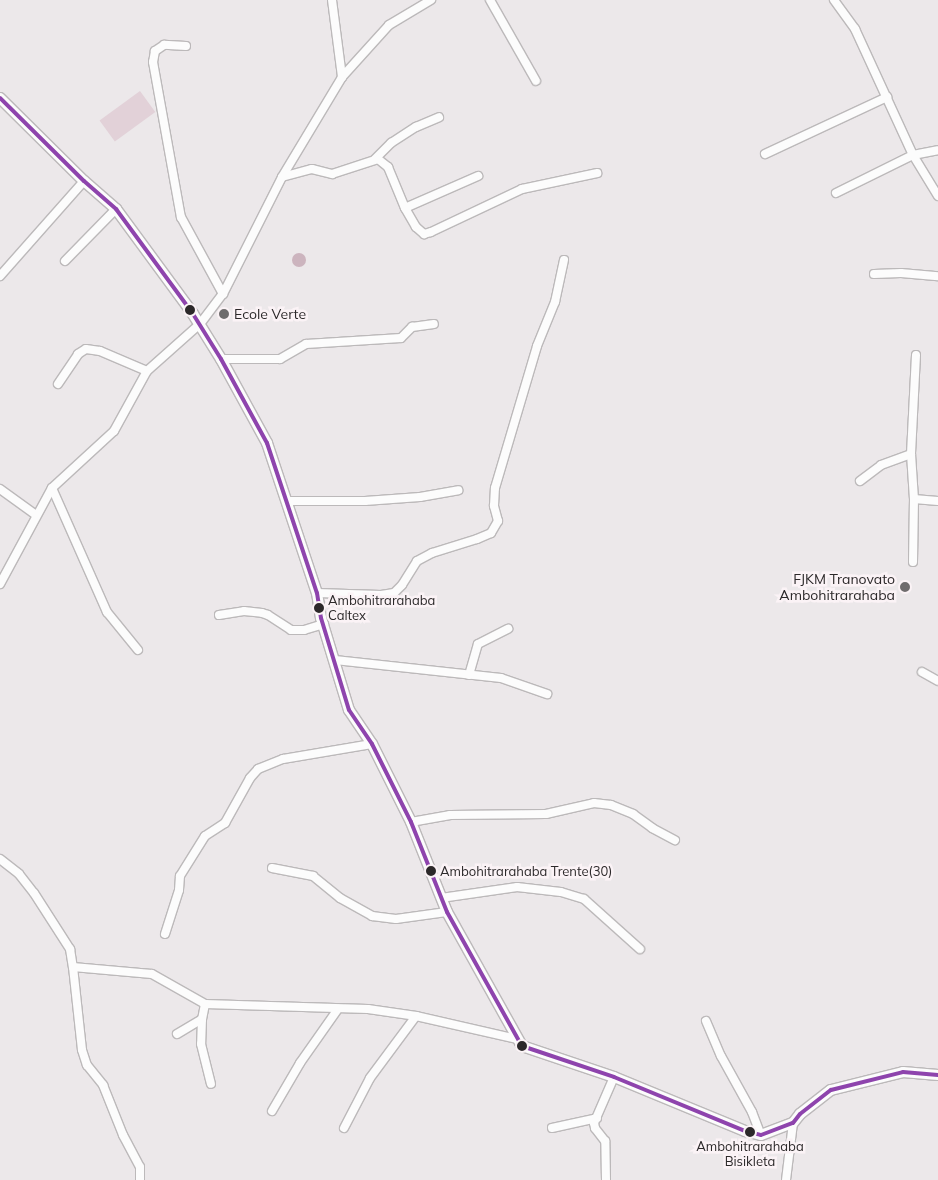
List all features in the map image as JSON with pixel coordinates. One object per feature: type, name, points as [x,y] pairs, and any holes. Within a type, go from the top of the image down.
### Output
[{"type":"street","points":[[332,0],[342,77]]},
{"type":"street","points":[[0,584],[17,556],[36,515],[52,488],[114,431],[147,371],[200,324],[223,294],[282,177],[342,77],[389,25],[431,0]]},
{"type":"street","points":[[490,0],[536,81]]},
{"type":"street","points":[[834,0],[855,29],[913,155],[938,196]]},
{"type":"street","points":[[186,46],[164,45],[155,51],[153,62],[181,217],[223,294]]},
{"type":"street","points":[[764,154],[886,97]]},
{"type":"street","points":[[0,98],[84,182],[116,209],[200,324],[267,442],[317,593],[324,624],[350,710],[372,744],[411,822],[436,890],[447,912],[522,1046],[614,1078],[745,1132],[761,1135],[793,1123]]},
{"type":"street","points":[[282,177],[312,168],[332,174],[375,159],[391,143],[416,127],[439,117]]},
{"type":"street","points":[[836,193],[913,155],[938,150]]},
{"type":"street","points":[[375,159],[388,167],[405,208],[420,232],[428,234],[522,189],[597,173]]},
{"type":"street","points":[[405,208],[478,176]]},
{"type":"street","points":[[0,276],[84,182]]},
{"type":"street","points":[[65,261],[116,209]]},
{"type":"street","points":[[317,593],[381,595],[394,593],[402,585],[417,561],[432,553],[477,540],[491,533],[498,521],[494,506],[495,488],[537,346],[555,302],[564,260]]},
{"type":"street","points":[[874,274],[901,273],[938,276]]},
{"type":"street","points":[[221,359],[280,359],[306,344],[401,338],[412,327],[434,324]]},
{"type":"street","points":[[58,384],[78,354],[86,349],[100,350],[147,371]]},
{"type":"street","points":[[913,562],[914,499],[911,454],[916,355]]},
{"type":"street","points":[[860,481],[881,465],[911,454]]},
{"type":"street","points":[[52,488],[107,612],[138,650]]},
{"type":"street","points":[[0,489],[36,515]]},
{"type":"street","points":[[286,502],[365,501],[420,497],[458,490]]},
{"type":"street","points":[[914,499],[938,501]]},
{"type":"street","points":[[219,615],[244,611],[262,613],[291,630],[304,630],[324,624]]},
{"type":"street","points":[[469,675],[478,644],[508,629]]},
{"type":"street","points":[[335,660],[515,681],[546,694]]},
{"type":"street","points":[[922,672],[938,681]]},
{"type":"street","points":[[165,934],[180,876],[205,836],[225,823],[250,778],[258,769],[283,759],[372,744]]},
{"type":"street","points":[[411,822],[450,815],[546,814],[594,803],[611,805],[633,814],[652,828],[676,840]]},
{"type":"street","points":[[0,859],[19,874],[34,893],[70,949],[82,1050],[86,1065],[103,1085],[123,1135],[140,1167],[140,1180]]},
{"type":"street","points":[[272,868],[313,876],[340,898],[372,916],[396,919],[447,912]]},
{"type":"street","points":[[441,898],[517,887],[561,892],[584,899],[640,949]]},
{"type":"street","points":[[73,967],[152,974],[205,1004],[368,1009],[416,1016],[517,1039]]},
{"type":"street","points":[[205,1004],[201,1044],[212,1084]]},
{"type":"street","points":[[272,1111],[300,1063],[338,1009]]},
{"type":"street","points":[[344,1128],[370,1078],[416,1016]]},
{"type":"street","points":[[177,1034],[202,1019]]},
{"type":"street","points":[[706,1021],[721,1056],[752,1112],[761,1135]]},
{"type":"street","points":[[786,1180],[793,1123],[800,1114],[831,1090],[903,1072],[938,1075]]},
{"type":"street","points":[[606,1180],[605,1141],[594,1128],[614,1078]]},
{"type":"street","points":[[552,1128],[597,1118]]},
{"type":"shaded area","points":[[140,91],[155,112],[115,141],[100,120]]},
{"type":"shaded area","points":[[296,253],[302,253],[306,260],[302,267],[296,267],[292,263],[292,257]]},
{"type":"transit line","points":[[0,98],[84,181],[116,209],[193,314],[221,359],[267,443],[317,593],[321,618],[349,710],[372,744],[411,822],[447,912],[522,1046],[614,1077],[745,1131],[761,1135],[793,1123],[800,1114],[831,1090],[903,1072],[938,1075]]},
{"type":"place","name":"Ecole Verte","points":[[224,314]]},
{"type":"place","name":"FJKM Tranovato Ambohitrarahaba","points":[[905,587]]},
{"type":"place","name":"Ambohitrarahaba Caltex","points":[[319,608]]},
{"type":"place","name":"Ambohitrarahaba Trente(30)","points":[[431,871]]},
{"type":"place","name":"Ambohitrarahaba Bisikleta","points":[[750,1132]]}]
